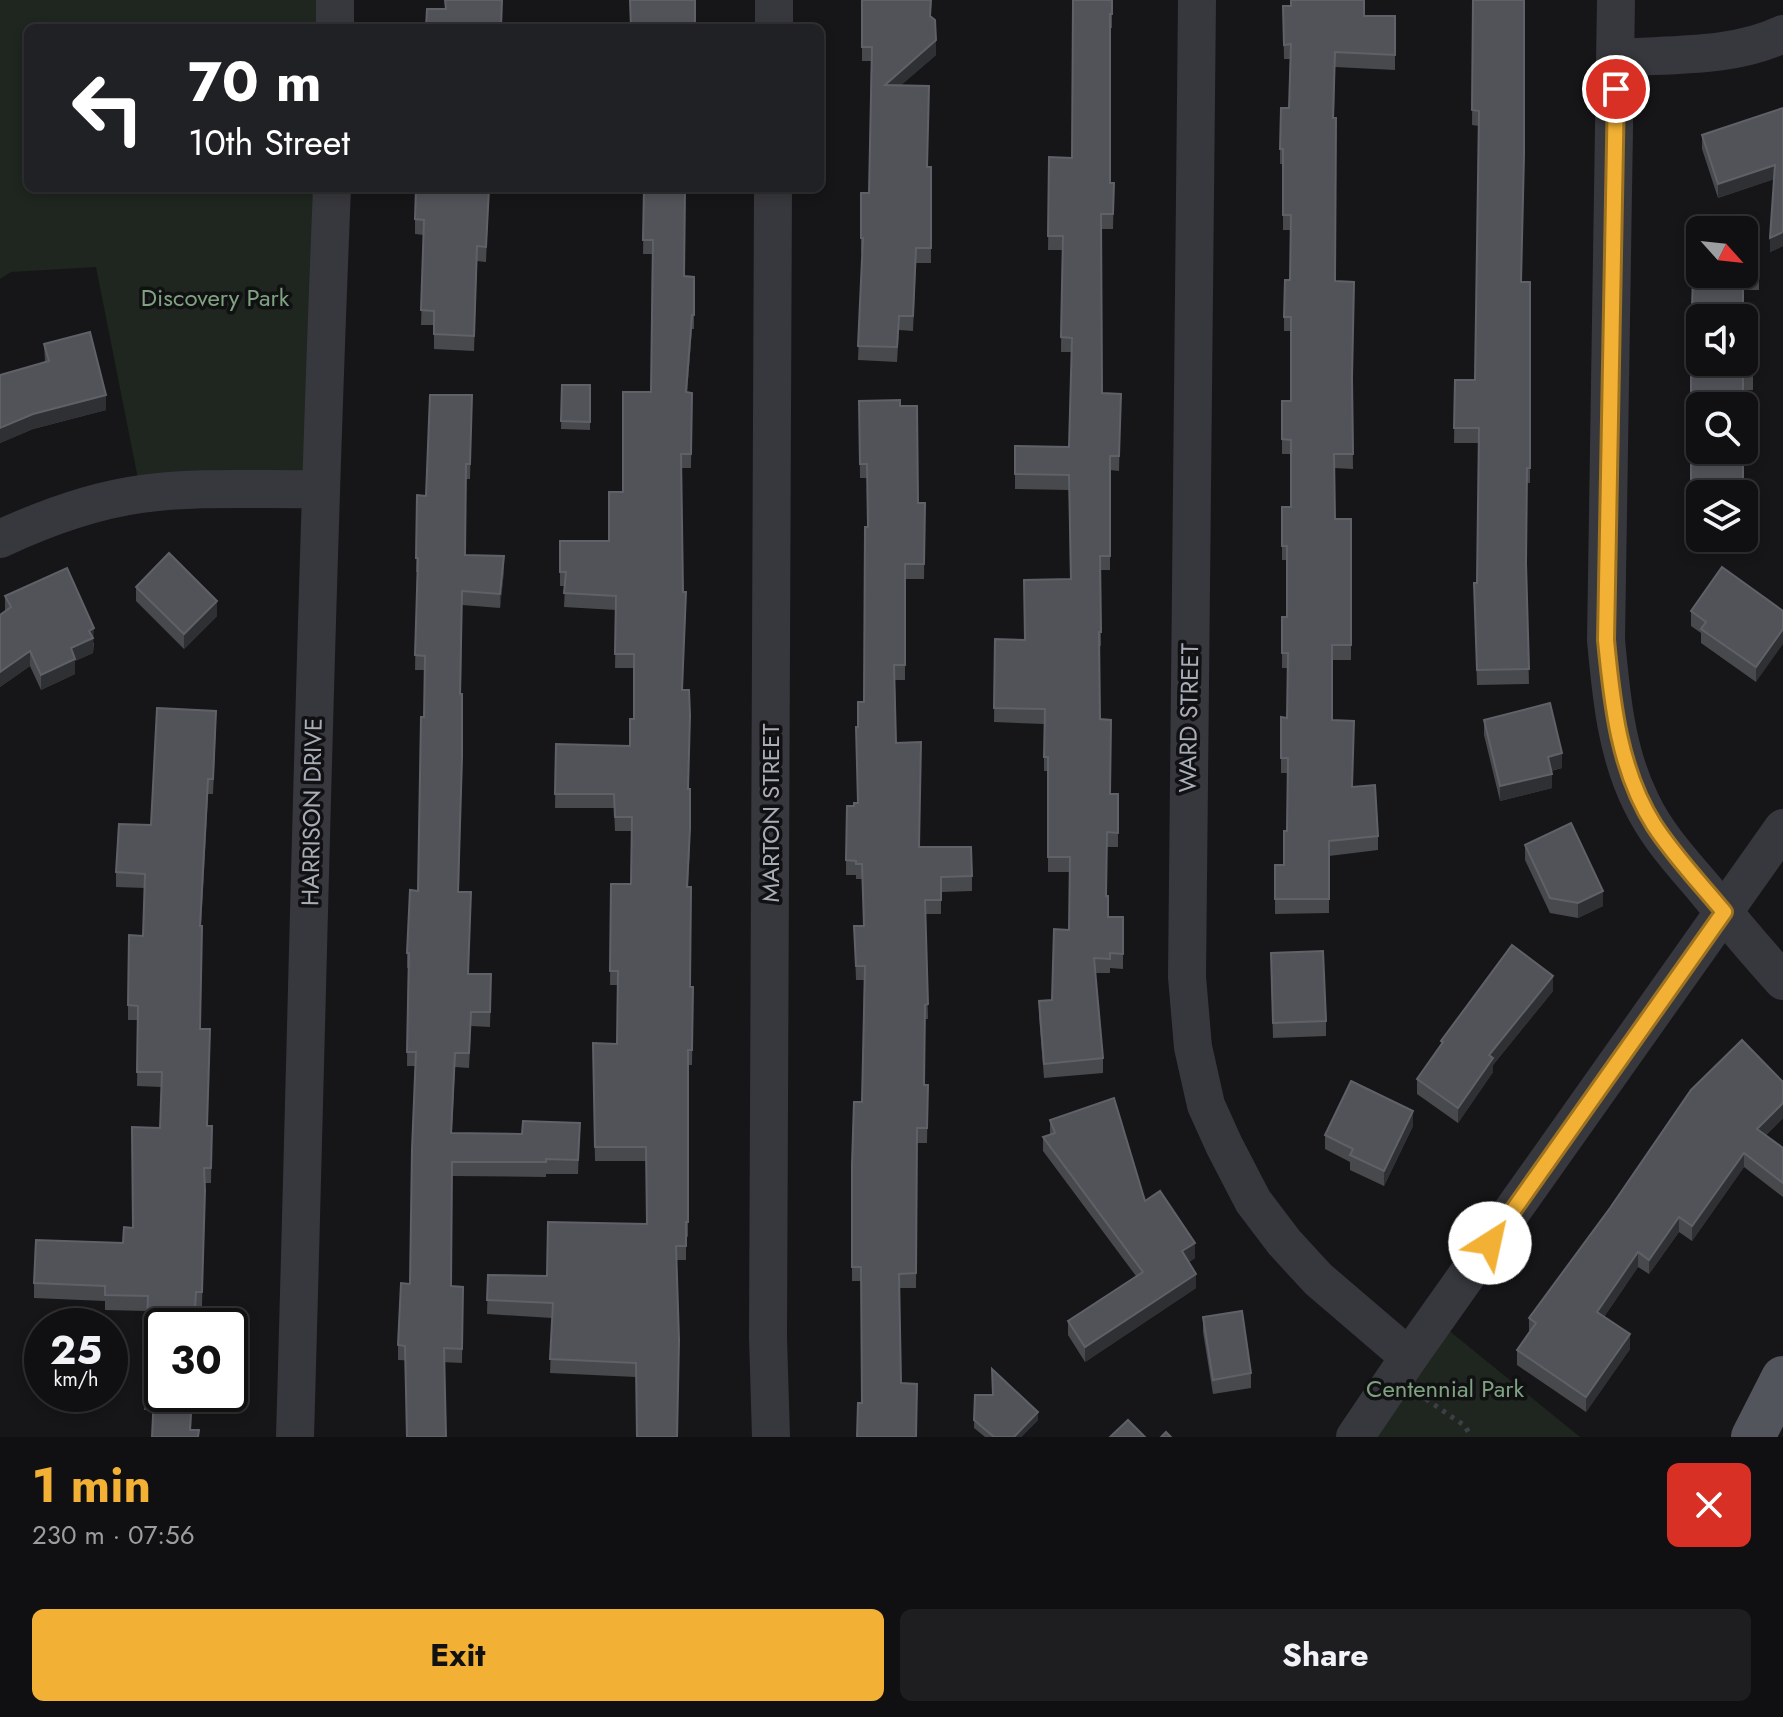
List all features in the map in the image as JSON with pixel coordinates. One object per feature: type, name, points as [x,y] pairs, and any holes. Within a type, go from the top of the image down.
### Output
[{"type":"main road","points":[[1753,1437],[1783,1378]]},
{"type":"street","points":[[335,0],[335,24]]},
{"type":"street","points":[[774,0],[774,24]]},
{"type":"street","name":"WARD STREET","points":[[1197,0],[1187,977],[1193,1047],[1206,1105],[1253,1201],[1284,1242],[1402,1367]]},
{"type":"street","points":[[1616,0],[1606,640],[1611,692],[1620,741],[1640,800],[1654,826],[1783,981]]},
{"type":"street","points":[[1616,58],[1738,50],[1783,34]]},
{"type":"street","name":"HARRISON DRIVE","points":[[295,1437],[319,489],[332,192]]},
{"type":"street","name":"MARTON STREET","points":[[771,1437],[768,1321],[773,192]]},
{"type":"street","points":[[0,539],[81,506],[141,494],[319,489]]},
{"type":"street","points":[[1355,1437],[1783,828]]},
{"type":"path","points":[[1402,1367],[1465,1426],[1471,1437]]},
{"type":"green space","name":"Discovery Park","points":[[0,0],[332,0],[331,24],[24,24],[24,192],[327,192],[319,489],[141,494],[96,267],[11,272],[0,279]]},
{"type":"green space","name":"Centennial Park","points":[[1436,1320],[1580,1437],[1346,1437]]},
{"type":"building","points":[[445,0],[502,0],[501,24],[426,24],[427,9],[446,9]]},
{"type":"building","points":[[630,0],[695,0],[695,24],[631,24]]},
{"type":"building","points":[[862,0],[931,0],[930,16],[935,20],[936,40],[885,85],[929,86],[927,167],[931,167],[931,248],[916,248],[913,316],[899,316],[897,347],[858,346],[863,238],[861,193],[869,193],[872,47],[862,47]]},
{"type":"building","points":[[1073,0],[1112,0],[1110,183],[1114,183],[1113,214],[1101,214],[1102,393],[1121,394],[1119,456],[1110,456],[1110,556],[1100,556],[1100,719],[1111,720],[1110,794],[1118,794],[1118,833],[1107,832],[1108,917],[1123,917],[1123,954],[1110,953],[1110,959],[1094,958],[1103,1058],[1044,1064],[1039,1001],[1052,1000],[1054,929],[1069,930],[1070,857],[1048,857],[1045,709],[994,708],[995,639],[1025,640],[1024,580],[1071,579],[1069,475],[1015,474],[1015,446],[1069,447],[1072,338],[1061,337],[1063,236],[1048,236],[1049,157],[1072,158]]},
{"type":"building","points":[[1291,0],[1364,0],[1364,16],[1395,16],[1395,55],[1335,52],[1335,281],[1354,282],[1353,454],[1334,454],[1335,519],[1351,519],[1351,645],[1332,645],[1332,720],[1354,721],[1352,787],[1375,785],[1378,836],[1329,841],[1329,899],[1275,899],[1275,865],[1284,865],[1284,831],[1287,831],[1288,758],[1281,758],[1281,717],[1287,718],[1288,653],[1282,653],[1282,617],[1287,617],[1287,546],[1282,546],[1282,507],[1291,507],[1291,440],[1282,439],[1282,401],[1291,401],[1291,317],[1284,317],[1285,280],[1290,280],[1291,215],[1283,215],[1283,149],[1280,149],[1281,108],[1289,108],[1291,44],[1284,45],[1283,6],[1291,6]]},
{"type":"building","points":[[1473,0],[1524,0],[1521,282],[1530,282],[1530,468],[1527,468],[1526,563],[1529,669],[1477,670],[1474,583],[1477,583],[1479,428],[1454,428],[1455,380],[1475,380],[1479,111],[1472,110]]},
{"type":"building","points":[[1783,108],[1783,232],[1770,238],[1775,165],[1718,184],[1702,135]]},
{"type":"building","points":[[416,192],[489,192],[486,247],[477,246],[474,336],[434,334],[434,311],[421,310],[424,220],[415,219]]},
{"type":"building","points":[[644,192],[685,192],[684,276],[694,277],[694,315],[686,392],[692,393],[691,454],[681,454],[683,592],[686,592],[682,690],[689,690],[690,715],[687,887],[691,887],[690,987],[693,987],[692,1050],[688,1050],[688,1222],[686,1246],[676,1246],[679,1340],[677,1437],[637,1437],[636,1363],[550,1359],[553,1303],[487,1300],[488,1275],[547,1276],[548,1222],[647,1224],[646,1147],[595,1147],[593,1043],[617,1044],[618,971],[610,971],[611,884],[631,884],[632,817],[615,817],[614,794],[555,794],[556,744],[630,746],[630,719],[634,719],[634,654],[615,654],[616,596],[564,593],[566,572],[560,572],[560,541],[609,541],[609,492],[623,492],[623,392],[651,392],[653,240],[643,240]]},
{"type":"building","points":[[1693,288],[1743,288],[1743,304],[1692,304]]},
{"type":"building","points":[[90,332],[106,395],[33,414],[0,428],[0,375],[49,361],[44,344]]},
{"type":"building","points":[[1691,376],[1743,376],[1743,392],[1691,392]]},
{"type":"building","points":[[562,385],[590,385],[590,422],[561,421]]},
{"type":"building","points":[[430,395],[472,395],[470,464],[466,464],[465,555],[504,556],[500,594],[462,591],[458,892],[471,892],[468,974],[491,974],[490,1012],[471,1012],[469,1053],[455,1053],[451,1133],[522,1134],[523,1121],[580,1123],[578,1160],[452,1162],[451,1286],[463,1287],[462,1349],[444,1348],[446,1437],[407,1437],[405,1346],[398,1345],[401,1283],[410,1284],[416,1052],[407,1052],[407,953],[410,890],[418,891],[425,656],[415,655],[417,495],[426,496]]},
{"type":"building","points":[[900,400],[900,406],[917,406],[918,503],[925,503],[924,564],[905,564],[905,665],[894,665],[896,743],[921,742],[919,847],[971,847],[972,876],[941,877],[941,900],[925,900],[928,1004],[925,1005],[924,1085],[928,1085],[927,1128],[917,1128],[916,1273],[899,1274],[901,1383],[917,1384],[916,1437],[857,1437],[858,1403],[862,1403],[861,1267],[852,1267],[852,1164],[854,1102],[862,1102],[865,966],[856,966],[854,926],[864,926],[862,864],[846,860],[847,806],[858,803],[858,702],[864,702],[867,464],[860,464],[859,401]]},
{"type":"building","points":[[1691,464],[1743,464],[1743,480],[1691,480]]},
{"type":"building","points":[[169,553],[217,601],[184,634],[136,587]]},
{"type":"building","points":[[1722,567],[1783,611],[1783,629],[1756,667],[1701,629],[1706,622],[1691,611]]},
{"type":"building","points":[[67,568],[94,628],[89,631],[93,638],[71,648],[75,659],[41,675],[30,651],[0,672],[0,615],[11,607],[5,596]]},
{"type":"building","points":[[1550,703],[1562,753],[1548,757],[1552,774],[1500,786],[1484,720]]},
{"type":"building","points":[[157,708],[216,711],[213,779],[208,779],[200,926],[200,1029],[210,1029],[207,1126],[212,1126],[211,1168],[204,1168],[202,1292],[196,1292],[195,1308],[148,1308],[148,1296],[105,1295],[105,1286],[34,1283],[36,1240],[123,1243],[124,1227],[133,1228],[132,1127],[160,1128],[162,1072],[137,1072],[138,1006],[128,1005],[129,935],[143,936],[145,874],[116,872],[119,824],[151,825]]},
{"type":"building","points":[[1571,823],[1603,891],[1578,903],[1550,898],[1525,845]]},
{"type":"building","points":[[1512,945],[1553,976],[1489,1055],[1493,1058],[1458,1108],[1417,1079]]},
{"type":"building","points":[[1323,951],[1326,1021],[1273,1023],[1271,953]]},
{"type":"building","points":[[1742,1040],[1783,1082],[1783,1103],[1757,1129],[1783,1148],[1783,1183],[1744,1153],[1692,1226],[1679,1217],[1649,1260],[1638,1252],[1597,1312],[1630,1334],[1586,1397],[1517,1350],[1536,1323],[1529,1318],[1691,1090]]},
{"type":"building","points":[[1351,1081],[1413,1111],[1384,1171],[1350,1155],[1353,1149],[1325,1135]]},
{"type":"building","points":[[1114,1098],[1145,1201],[1160,1191],[1195,1243],[1182,1251],[1196,1274],[1085,1347],[1068,1321],[1143,1272],[1043,1137],[1055,1133],[1050,1120]]},
{"type":"building","points":[[1242,1311],[1251,1373],[1213,1380],[1203,1317]]},
{"type":"building","points":[[992,1369],[1038,1412],[1014,1437],[994,1437],[974,1420],[975,1395],[993,1395]]},
{"type":"building","points":[[153,1412],[191,1412],[190,1430],[199,1430],[198,1437],[152,1437]]},
{"type":"building","points":[[1128,1420],[1145,1437],[1110,1437]]},
{"type":"route","points":[[1490,1243],[1724,912],[1654,826],[1640,800],[1620,741],[1611,692],[1606,640],[1616,89]]}]
